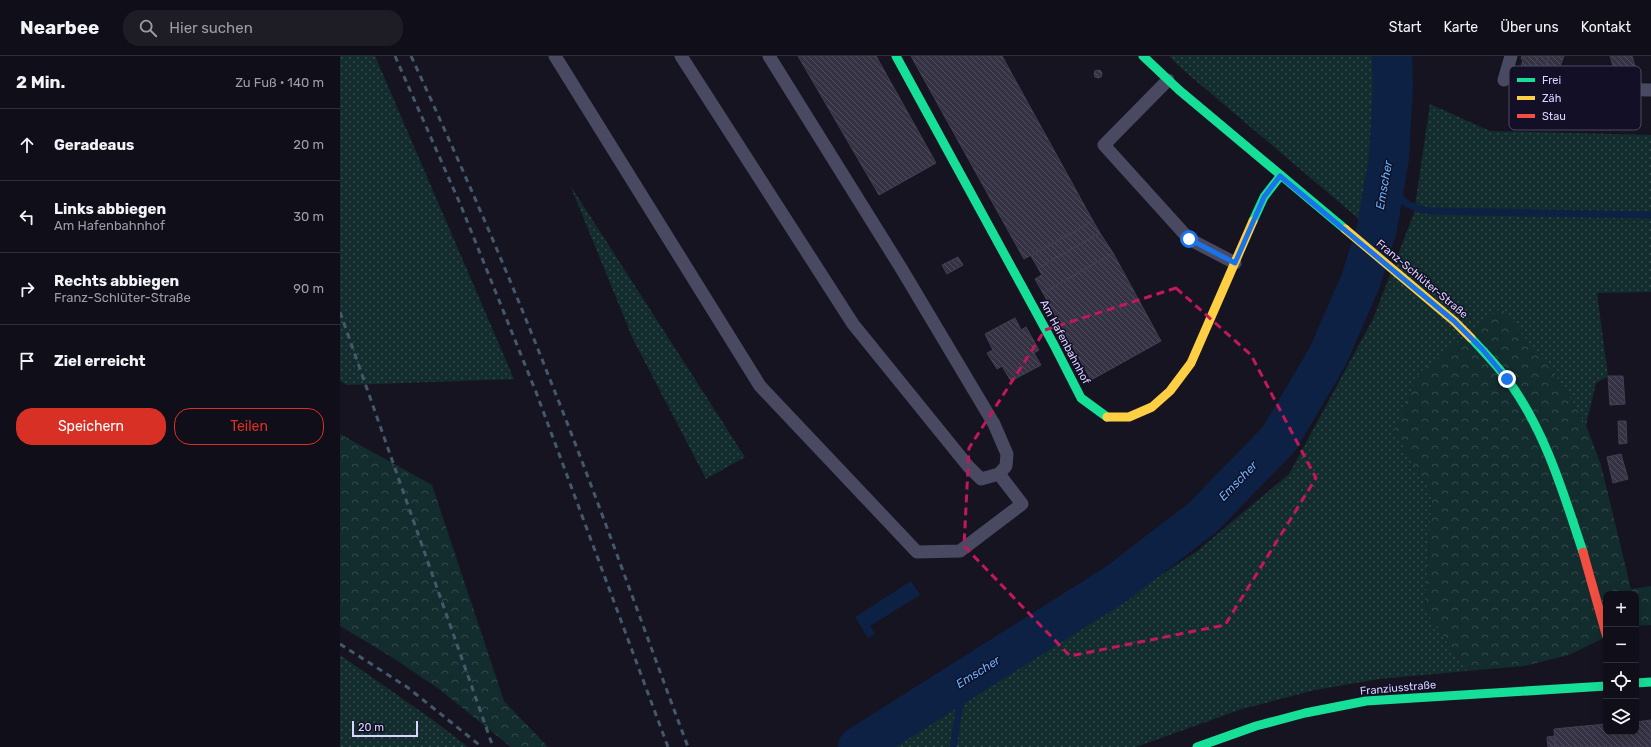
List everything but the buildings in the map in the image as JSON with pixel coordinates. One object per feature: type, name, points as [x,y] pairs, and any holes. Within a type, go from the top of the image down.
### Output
[{"type":"street","name":"Am Hafenbahnhof","points":[[896,56],[1054,344],[1081,398],[1105,417],[1129,417],[1152,407],[1170,390],[1191,363],[1264,197],[1280,176]]},
{"type":"street","name":"Franz-Schlüter-Straße","points":[[1143,56],[1168,80],[1280,176],[1454,321],[1482,349],[1507,379],[1528,412],[1547,451],[1575,528],[1604,627]]},
{"type":"street","points":[[1639,683],[1651,682]]},
{"type":"street","name":"Franziusstraße","points":[[1201,746],[1305,713],[1366,701],[1603,686]]},
{"type":"lane","points":[[555,56],[760,386],[916,552],[960,551],[1022,504],[999,474]]},
{"type":"lane","points":[[681,56],[853,324],[968,466],[981,478],[999,474],[1006,466],[1007,454],[994,424],[901,268],[769,56]]},
{"type":"lane","points":[[1504,80],[1511,56]]},
{"type":"lane","points":[[1168,80],[1104,145],[1189,239],[1235,263]]},
{"type":"lane","points":[[1641,90],[1651,90]]},
{"type":"highlighted area","points":[[1176,288],[1251,355],[1316,478],[1225,625],[1070,656],[964,546],[969,448],[1045,330]]},
{"type":"green space","points":[[340,56],[375,56],[514,379],[347,385],[340,381]]},
{"type":"green space","points":[[1169,56],[1382,56],[1375,103],[1370,163],[1360,220],[1181,68]]},
{"type":"green space","points":[[1430,104],[1490,131],[1651,135],[1651,292],[1597,293],[1608,376],[1596,383],[1586,425],[1561,383],[1394,430],[1432,494],[1425,610],[1467,671],[1379,679],[1315,690],[1242,709],[1136,747],[880,747],[1024,663],[1196,552],[1289,474],[1373,319],[1414,213]]},
{"type":"green space","points":[[570,185],[745,457],[706,479],[633,339]]},
{"type":"green space","points":[[1501,308],[1561,383],[1586,425],[1601,465],[1631,589],[1651,586],[1651,625],[1639,626],[1639,591],[1603,591],[1603,638],[1569,655],[1524,666],[1467,671],[1425,610],[1432,494],[1394,431],[1419,373]]},
{"type":"green space","points":[[340,434],[432,485],[504,701],[548,747],[511,747],[439,689],[390,656],[340,626]]},
{"type":"green space","points":[[340,655],[433,720],[468,747],[340,747]]},
{"type":"water","points":[[911,581],[920,595],[870,626],[875,634],[868,638],[855,617]]},
{"type":"waterway","name":"Emscher","points":[[858,747],[1116,584],[1202,518],[1279,439],[1328,356],[1361,280],[1377,228],[1389,158],[1393,86],[1392,56]]},
{"type":"waterway","points":[[1387,171],[1394,188],[1401,199],[1412,206],[1430,211],[1651,215]]},
{"type":"waterway","points":[[953,747],[964,681]]},
{"type":"railway","points":[[395,56],[461,206],[536,392],[668,747]]},
{"type":"railway","points":[[411,56],[447,134],[515,292],[584,465],[688,747]]},
{"type":"railway","points":[[340,312],[493,747]]},
{"type":"railway","points":[[340,644],[407,687],[482,747]]},
{"type":"traffic: fast","points":[[896,56],[1054,345],[1081,398],[1107,417]]},
{"type":"traffic: fast","points":[[1143,56],[1179,90],[1345,229]]},
{"type":"traffic: fast","points":[[1253,221],[1264,197],[1281,175]]},
{"type":"traffic: fast","points":[[1471,338],[1507,379],[1532,419],[1552,462],[1583,552]]},
{"type":"traffic: fast","points":[[1639,683],[1651,682]]},
{"type":"traffic: fast","points":[[1197,747],[1256,726],[1305,713],[1366,701],[1603,686]]},
{"type":"traffic: slow","points":[[1107,417],[1129,417],[1152,407],[1170,391],[1191,363],[1253,221]]},
{"type":"traffic: slow","points":[[1345,229],[1454,321],[1471,338]]},
{"type":"traffic: jam","points":[[1583,552],[1604,627]]},
{"type":"route","points":[[1189,239],[1235,263],[1264,197],[1280,176],[1454,321],[1482,349],[1507,379]]}]
